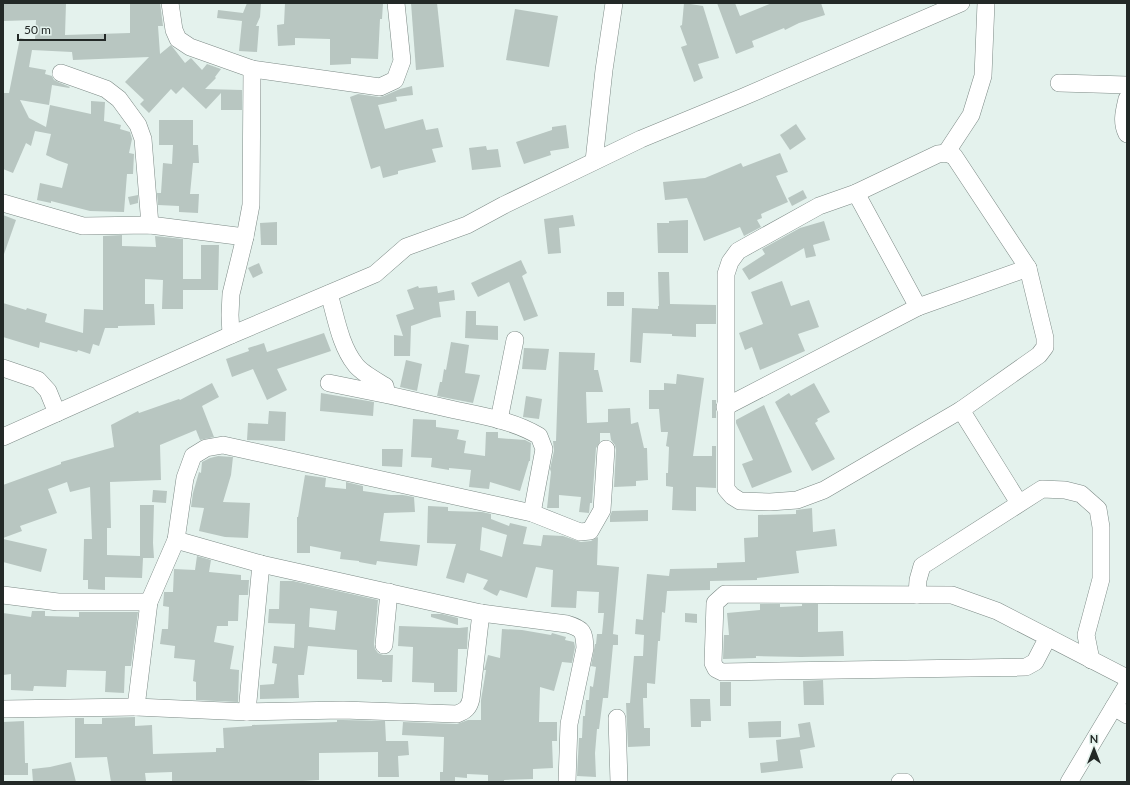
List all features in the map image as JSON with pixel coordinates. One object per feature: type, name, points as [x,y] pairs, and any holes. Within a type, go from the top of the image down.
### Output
[{"type":"street","points":[[170,3],[174,30],[178,39],[190,47],[252,69],[380,87],[395,80],[402,61],[396,3]]},
{"type":"street","points":[[594,161],[604,70],[614,3]]},
{"type":"street","points":[[3,437],[231,335],[375,274],[406,247],[467,225],[641,139],[744,97],[961,3]]},
{"type":"street","points":[[946,153],[971,115],[983,76],[986,3]]},
{"type":"street","points":[[231,335],[231,294],[245,237],[251,204],[252,69]]},
{"type":"street","points":[[61,73],[106,89],[119,99],[138,125],[143,139],[150,225]]},
{"type":"street","points":[[1059,83],[1127,85]]},
{"type":"street","points":[[1127,99],[1123,118],[1124,128],[1127,134]]},
{"type":"street","points":[[946,153],[954,156],[1028,268],[1045,338],[1045,347],[1039,355],[961,410],[824,490],[797,500],[770,502],[740,501],[732,496],[726,489],[726,274],[730,262],[738,251],[819,206],[856,193],[938,154],[946,153]]},
{"type":"street","points":[[856,193],[918,307]]},
{"type":"street","points":[[3,203],[83,226],[150,225],[245,237]]},
{"type":"street","points":[[725,407],[918,307],[1028,268]]},
{"type":"street","points":[[329,294],[344,344],[356,366],[385,386],[387,394]]},
{"type":"street","points":[[499,420],[515,340]]},
{"type":"street","points":[[3,368],[38,380],[48,391],[57,413]]},
{"type":"street","points":[[329,383],[387,394],[499,420],[528,429],[539,436],[544,448],[532,513]]},
{"type":"street","points":[[961,410],[1019,503]]},
{"type":"street","points":[[136,707],[149,602],[176,540],[185,478],[193,456],[206,448],[223,445],[532,513],[580,532],[590,531],[602,510],[606,449]]},
{"type":"street","points":[[917,595],[918,580],[922,566],[1019,503],[1042,489],[1065,490],[1082,494],[1098,509],[1101,527],[1101,579],[1086,635],[1091,660]]},
{"type":"street","points":[[176,540],[261,564],[481,613],[567,624],[580,628],[584,636],[585,648],[569,724],[565,781]]},
{"type":"street","points":[[247,712],[261,564]]},
{"type":"street","points":[[384,645],[389,592]]},
{"type":"street","points":[[1048,638],[1035,662],[1026,667],[722,672],[716,669],[713,662],[715,603],[725,594],[952,595],[997,611],[1127,678]]},
{"type":"street","points":[[3,595],[58,602],[149,602]]},
{"type":"street","points":[[3,709],[136,707],[247,712],[342,710],[457,714],[465,711],[469,706],[471,698],[481,613]]},
{"type":"street","points":[[1064,646],[1086,635]]},
{"type":"street","points":[[1072,779],[1120,711],[1127,685]]},
{"type":"street","points":[[617,718],[619,782]]},
{"type":"street","points":[[900,782],[905,782]]},
{"type":"building","points":[[3,3],[66,3],[65,35],[130,33],[130,3],[160,3],[163,26],[158,26],[160,54],[171,45],[185,63],[191,58],[202,70],[207,64],[221,69],[215,77],[216,78],[205,89],[242,90],[242,110],[221,110],[221,93],[206,109],[183,87],[176,94],[171,89],[149,113],[140,104],[144,100],[125,82],[149,57],[73,60],[72,52],[32,50],[29,67],[46,70],[45,74],[52,76],[54,80],[70,87],[52,85],[49,105],[20,100],[29,118],[46,127],[50,105],[91,114],[91,101],[105,102],[104,121],[121,125],[120,129],[130,132],[132,139],[129,153],[134,154],[133,174],[127,174],[124,212],[90,211],[51,201],[51,203],[37,200],[40,183],[62,188],[68,164],[46,155],[51,134],[35,131],[31,146],[26,143],[13,173],[3,169],[3,93],[9,93],[20,38],[35,41],[36,20],[3,21]]},
{"type":"building","points":[[247,3],[261,3],[260,17],[256,26],[259,26],[257,52],[239,51],[242,21],[217,18],[218,10],[243,13]]},
{"type":"building","points":[[285,3],[383,3],[382,19],[380,19],[378,59],[351,58],[351,64],[330,65],[330,39],[295,38],[295,45],[278,46],[277,25],[284,24]]},
{"type":"building","points":[[411,3],[437,3],[444,67],[416,70]]},
{"type":"building","points":[[684,3],[703,6],[719,58],[698,64],[703,78],[694,82],[681,47],[687,45],[680,26],[682,25]]},
{"type":"building","points":[[717,3],[735,3],[740,16],[772,3],[821,3],[825,15],[799,23],[785,30],[784,28],[752,41],[754,47],[736,54]]},
{"type":"building","points":[[515,9],[558,16],[549,67],[506,60]]},
{"type":"building","points":[[412,86],[413,95],[396,97],[397,101],[378,105],[385,129],[423,119],[426,130],[438,128],[443,147],[432,149],[436,162],[398,171],[398,174],[383,178],[380,166],[371,169],[350,97],[358,94],[379,97]]},
{"type":"building","points":[[159,120],[193,120],[193,145],[198,145],[199,163],[193,163],[190,194],[199,194],[198,213],[179,212],[179,206],[158,205],[157,193],[161,193],[163,163],[172,164],[173,145],[159,145]]},
{"type":"building","points":[[796,124],[806,139],[790,150],[780,135]]},
{"type":"building","points":[[566,125],[569,148],[550,151],[551,155],[524,164],[516,142],[552,130],[552,127]]},
{"type":"building","points":[[486,146],[487,150],[498,149],[501,167],[472,170],[469,148]]},
{"type":"building","points":[[780,153],[788,172],[776,176],[788,202],[761,214],[762,218],[757,220],[761,227],[744,236],[740,227],[704,241],[687,198],[665,200],[663,182],[705,178],[741,163],[743,167]]},
{"type":"building","points":[[803,190],[807,198],[792,206],[788,198]]},
{"type":"building","points":[[138,195],[138,203],[130,205],[128,197]]},
{"type":"building","points":[[3,215],[16,220],[4,254],[3,254]]},
{"type":"building","points":[[573,215],[575,226],[559,228],[561,253],[548,254],[544,219]]},
{"type":"building","points":[[688,220],[688,253],[658,253],[657,223]]},
{"type":"building","points":[[824,221],[830,240],[813,245],[816,256],[806,258],[804,248],[749,280],[742,269],[765,254],[762,249],[800,228]]},
{"type":"building","points":[[277,222],[277,245],[261,245],[260,223]]},
{"type":"building","points":[[122,235],[122,246],[156,247],[155,236],[183,239],[183,279],[201,279],[201,245],[219,245],[218,290],[183,290],[183,309],[162,309],[163,280],[145,279],[145,304],[154,304],[155,325],[118,326],[118,328],[105,328],[99,346],[93,344],[90,354],[40,342],[39,348],[3,337],[3,303],[26,310],[27,308],[47,314],[45,322],[83,333],[84,309],[103,310],[103,236]]},
{"type":"building","points":[[521,260],[527,273],[522,276],[538,316],[524,321],[509,282],[478,297],[471,283]]},
{"type":"building","points":[[259,263],[263,273],[253,278],[248,268]]},
{"type":"building","points":[[658,272],[669,272],[670,304],[716,305],[716,324],[696,324],[696,337],[643,333],[641,363],[630,362],[632,308],[658,309]]},
{"type":"building","points":[[782,281],[791,306],[809,300],[819,327],[798,334],[805,351],[760,370],[752,347],[745,350],[739,333],[763,324],[751,292]]},
{"type":"building","points":[[418,286],[419,288],[437,286],[438,293],[454,290],[455,300],[439,302],[441,317],[411,326],[410,356],[394,356],[394,335],[403,336],[396,315],[414,309],[407,290]]},
{"type":"building","points":[[607,292],[624,292],[624,306],[607,306]]},
{"type":"building","points":[[466,311],[476,311],[476,325],[498,326],[498,340],[465,338]]},
{"type":"building","points":[[324,333],[331,351],[277,369],[287,390],[267,400],[253,369],[232,377],[226,359],[249,351],[248,348],[264,343],[267,352]]},
{"type":"building","points":[[451,342],[469,345],[465,373],[480,375],[473,403],[437,396],[440,382],[442,382],[444,369],[446,370]]},
{"type":"building","points":[[524,348],[549,349],[546,370],[522,369]]},
{"type":"building","points":[[559,352],[595,353],[594,370],[598,370],[603,392],[586,392],[587,423],[608,422],[608,409],[630,408],[631,424],[638,422],[644,448],[647,448],[648,480],[636,481],[636,486],[614,487],[615,445],[611,440],[610,433],[600,433],[600,442],[596,448],[592,503],[590,503],[589,513],[579,512],[581,497],[559,495],[559,508],[547,508],[551,472],[550,469],[554,451],[553,441],[556,441]]},
{"type":"building","points":[[406,360],[422,364],[417,391],[400,387]]},
{"type":"building","points":[[677,374],[704,378],[693,456],[716,456],[716,488],[696,487],[696,511],[672,510],[673,487],[666,486],[669,447],[666,446],[668,432],[661,432],[659,409],[649,409],[649,390],[664,390],[664,383],[676,384]]},
{"type":"building","points":[[212,383],[219,397],[202,406],[214,437],[200,440],[196,430],[160,445],[161,480],[110,482],[111,528],[107,528],[107,555],[140,556],[140,505],[154,505],[154,558],[143,558],[142,578],[105,577],[105,590],[88,589],[88,580],[83,580],[84,539],[92,539],[90,487],[70,492],[67,482],[48,489],[57,513],[20,526],[22,531],[3,538],[3,485],[61,464],[61,462],[114,447],[111,425],[138,411],[139,413],[179,399],[180,400]]},
{"type":"building","points":[[814,383],[830,412],[817,419],[818,421],[815,423],[835,459],[812,471],[775,402],[789,393],[791,396]]},
{"type":"building","points":[[321,393],[374,402],[373,416],[320,411]]},
{"type":"building","points":[[526,396],[542,399],[539,419],[523,417]]},
{"type":"building","points":[[712,400],[716,400],[716,418],[712,418]]},
{"type":"building","points":[[764,405],[792,472],[752,488],[742,464],[753,460],[736,420]]},
{"type":"building","points":[[269,411],[286,412],[285,441],[247,440],[248,423],[268,424]]},
{"type":"building","points":[[413,419],[436,420],[436,427],[459,430],[457,439],[466,441],[464,453],[485,456],[486,432],[498,432],[498,438],[525,440],[531,443],[530,461],[520,491],[490,482],[489,489],[469,487],[471,470],[449,468],[449,470],[431,467],[432,458],[411,457]]},
{"type":"building","points":[[712,446],[716,446],[716,456],[712,456]]},
{"type":"building","points":[[382,449],[403,449],[402,467],[382,466]]},
{"type":"building","points":[[218,456],[233,457],[231,475],[223,502],[250,503],[248,538],[225,537],[199,531],[204,508],[191,507],[193,493],[199,472],[201,473],[202,462]]},
{"type":"building","points":[[305,475],[326,478],[325,487],[346,489],[346,482],[363,486],[363,491],[414,497],[415,512],[384,513],[380,541],[420,545],[417,566],[377,561],[376,565],[340,559],[341,552],[310,546],[310,553],[297,553],[297,517]]},
{"type":"building","points":[[153,490],[167,491],[166,503],[152,502]]},
{"type":"building","points":[[428,506],[448,507],[448,511],[482,512],[491,514],[491,519],[509,526],[510,523],[527,527],[523,544],[541,546],[543,535],[563,536],[581,542],[591,541],[598,537],[597,565],[619,567],[613,634],[618,635],[618,645],[613,645],[608,698],[603,698],[599,729],[597,729],[595,753],[596,777],[577,776],[579,738],[582,738],[583,716],[585,716],[586,700],[589,700],[590,686],[593,687],[596,667],[591,666],[597,634],[602,634],[604,613],[598,613],[599,592],[577,591],[576,608],[551,607],[553,570],[536,567],[527,598],[500,590],[497,596],[483,589],[488,580],[467,573],[464,583],[446,578],[456,544],[427,543]],"holes":[[[482,527],[507,535],[502,557],[480,550]]]},
{"type":"building","points":[[812,508],[813,532],[835,529],[837,546],[796,551],[799,573],[757,578],[757,580],[710,581],[710,590],[667,591],[665,613],[662,612],[660,641],[658,641],[655,684],[647,683],[647,698],[643,698],[644,728],[650,728],[650,746],[628,747],[626,703],[630,703],[634,656],[643,656],[644,635],[635,634],[636,619],[643,620],[647,574],[669,576],[670,569],[717,568],[717,563],[745,562],[744,538],[758,537],[758,515],[796,514],[796,510]]},
{"type":"building","points":[[648,510],[648,521],[610,522],[612,511]]},
{"type":"building","points":[[3,539],[47,549],[41,572],[3,562]]},
{"type":"building","points":[[197,556],[211,560],[209,572],[241,575],[241,580],[249,580],[248,595],[239,595],[238,621],[228,621],[228,626],[217,626],[214,642],[234,646],[230,669],[239,670],[238,702],[196,700],[196,682],[193,681],[195,660],[174,658],[175,646],[160,644],[162,629],[168,629],[169,607],[163,606],[164,592],[173,592],[174,569],[195,570]]},
{"type":"building","points":[[280,581],[293,581],[378,600],[374,644],[378,653],[383,655],[393,655],[392,682],[357,679],[357,650],[308,646],[304,675],[298,675],[299,698],[260,699],[260,685],[274,684],[277,664],[272,663],[274,646],[294,648],[295,624],[268,623],[269,609],[279,609]],"holes":[[[310,608],[337,611],[335,630],[309,627]]]},
{"type":"building","points":[[760,604],[780,604],[780,607],[802,606],[802,604],[818,604],[818,632],[843,631],[844,656],[756,656],[756,658],[723,659],[724,635],[729,635],[727,613],[760,610]]},
{"type":"building","points":[[32,611],[45,611],[45,616],[79,617],[79,612],[138,612],[131,666],[125,666],[124,693],[105,692],[106,671],[67,670],[66,687],[34,686],[33,691],[11,690],[11,674],[3,675],[3,613],[31,617]]},
{"type":"building","points":[[685,613],[697,614],[697,623],[685,622]]},
{"type":"building","points":[[431,614],[442,614],[458,618],[458,625],[431,617]]},
{"type":"building","points":[[399,626],[468,627],[467,649],[458,649],[457,692],[434,692],[434,683],[412,682],[413,647],[398,646]]},
{"type":"building","points":[[502,629],[522,630],[551,635],[552,633],[566,637],[565,640],[574,642],[575,647],[572,663],[562,662],[554,691],[540,687],[539,722],[557,722],[557,741],[552,741],[553,768],[533,769],[533,779],[488,782],[488,775],[467,774],[467,778],[455,777],[455,782],[440,782],[440,772],[443,772],[444,737],[402,735],[403,722],[457,724],[468,720],[481,720],[481,700],[486,670],[484,670],[488,655],[500,658]]},
{"type":"building","points":[[823,680],[824,705],[804,705],[803,681]]},
{"type":"building","points":[[720,682],[731,682],[731,706],[720,706]]},
{"type":"building","points":[[690,699],[710,699],[711,721],[701,721],[701,727],[691,727]]},
{"type":"building","points":[[135,717],[135,726],[152,725],[153,754],[216,752],[216,748],[224,748],[223,728],[252,725],[337,722],[337,720],[343,720],[385,721],[386,741],[408,741],[409,755],[398,756],[399,777],[378,777],[378,752],[319,753],[319,780],[303,782],[172,782],[172,772],[145,773],[146,781],[111,782],[107,757],[75,758],[75,718],[84,718],[84,724],[102,724],[102,718]]},
{"type":"building","points":[[24,721],[25,763],[28,763],[28,775],[3,775],[3,722]]},
{"type":"building","points":[[781,721],[781,737],[749,738],[748,722]]},
{"type":"building","points":[[810,722],[815,747],[800,750],[803,768],[761,773],[760,763],[778,761],[776,740],[800,737],[798,724]]},
{"type":"building","points":[[71,762],[76,782],[33,782],[32,769],[50,767]]}]
